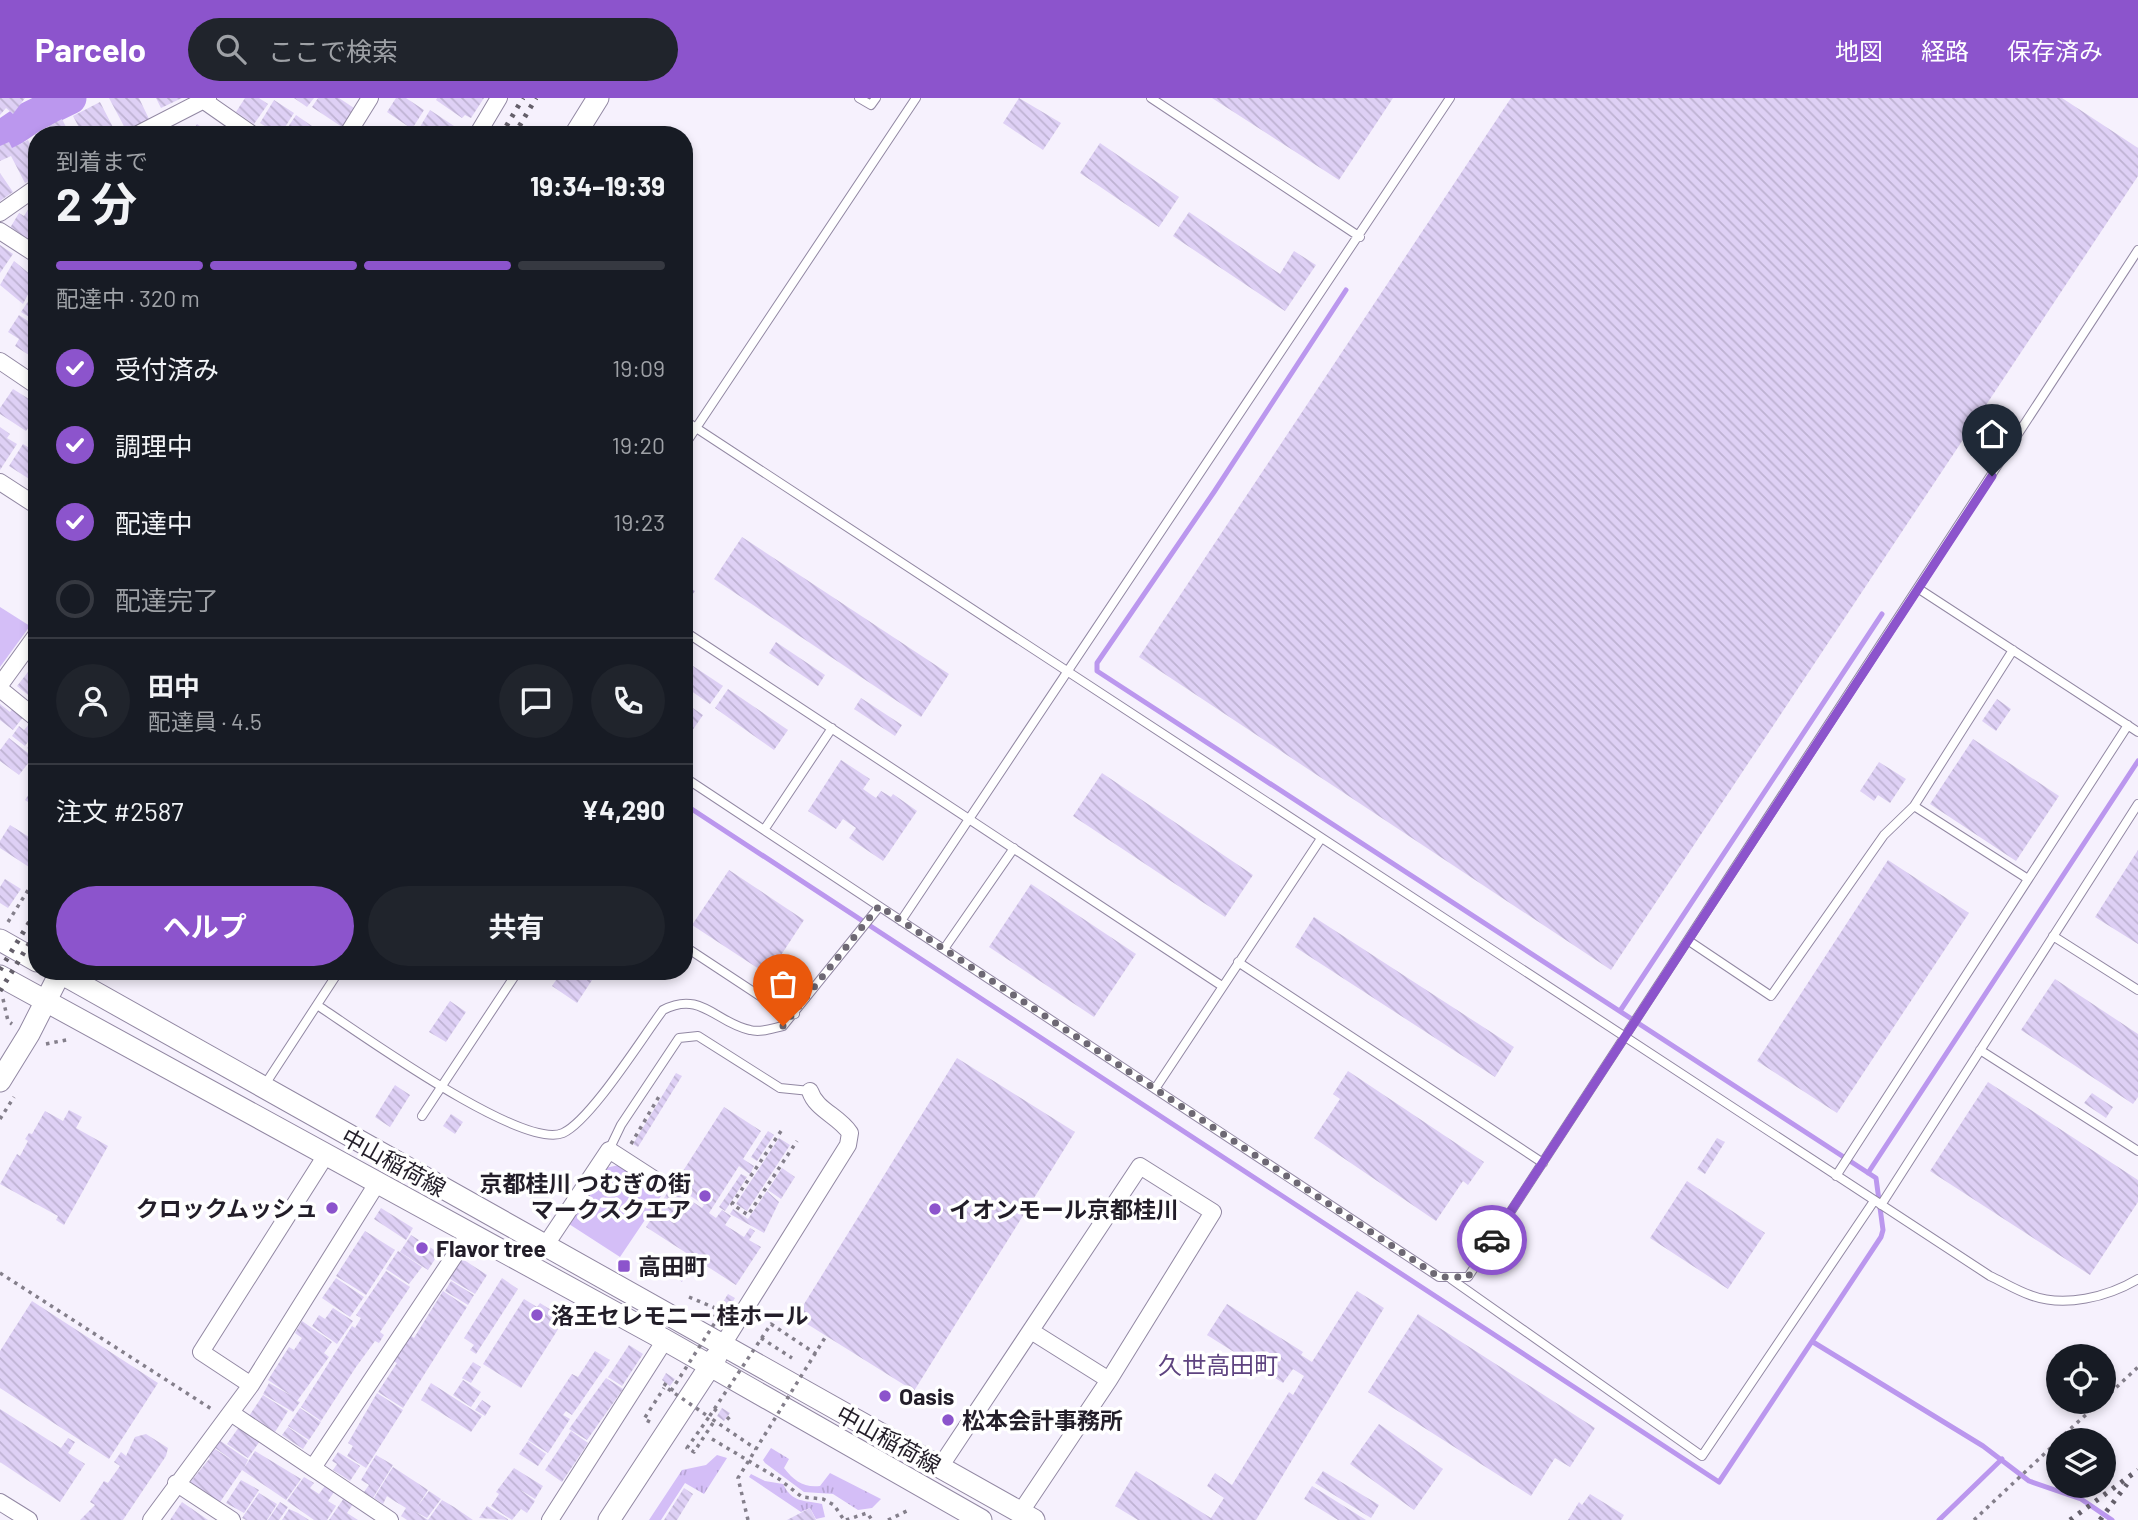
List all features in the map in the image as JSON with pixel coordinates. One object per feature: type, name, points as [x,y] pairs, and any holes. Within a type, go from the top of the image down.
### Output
[{"type":"main road","points":[[581,126],[598,98]]},
{"type":"main road","points":[[3,934],[28,954]]},
{"type":"main road","name":"中山稲荷線","points":[[0,976],[665,1340],[950,1513],[981,1520]]},
{"type":"main road","points":[[0,1081],[55,980]]},
{"type":"main road","name":"中山稲荷線","points":[[73,980],[1027,1516]]},
{"type":"main road","points":[[609,1520],[722,1346]]},
{"type":"main road","points":[[950,1513],[966,1482]]},
{"type":"street","points":[[353,126],[370,98]]},
{"type":"street","points":[[482,126],[499,98]]},
{"type":"street","points":[[153,126],[204,99],[241,126]]},
{"type":"street","points":[[0,213],[28,193]]},
{"type":"street","points":[[0,231],[28,249]]},
{"type":"street","points":[[0,361],[28,380]]},
{"type":"street","points":[[0,482],[28,500]]},
{"type":"street","points":[[28,650],[0,687],[28,711]]},
{"type":"street","points":[[722,1346],[848,1144],[850,1133],[843,1122],[813,1102],[810,1091]]},
{"type":"street","points":[[545,1246],[609,1150],[660,1183]]},
{"type":"street","points":[[251,1385],[201,1352],[327,1155]]},
{"type":"street","points":[[940,1468],[1140,1166],[1213,1212],[1027,1516]]},
{"type":"street","points":[[151,1520],[251,1385],[378,1182]]},
{"type":"street","points":[[314,1466],[469,1234]]},
{"type":"street","points":[[1031,1331],[1109,1380]]},
{"type":"street","points":[[550,1520],[665,1340]]},
{"type":"street","points":[[229,1416],[314,1466],[390,1520]]},
{"type":"street","points":[[176,1483],[232,1520]]},
{"type":"street","points":[[0,1502],[29,1520]]},
{"type":"lane","points":[[859,98],[871,105],[876,98]]},
{"type":"lane","points":[[693,434],[916,98]]},
{"type":"lane","points":[[1151,98],[1360,237]]},
{"type":"lane","points":[[901,921],[1069,674],[1450,98]]},
{"type":"lane","points":[[693,783],[1439,1277],[1468,1277],[2138,250]]},
{"type":"lane","points":[[693,426],[1320,840],[1990,1276],[2031,1296],[2059,1301],[2108,1294],[2138,1279]]},
{"type":"lane","points":[[1919,589],[2138,732]]},
{"type":"lane","points":[[693,637],[1222,986]]},
{"type":"lane","points":[[1689,941],[1771,996],[1884,835],[1914,806],[2013,650]]},
{"type":"lane","points":[[1836,1176],[2128,725]]},
{"type":"lane","points":[[764,830],[832,728]]},
{"type":"lane","points":[[1451,1279],[1702,1456],[1980,1050],[2138,804]]},
{"type":"lane","points":[[1914,806],[2028,879]]},
{"type":"lane","points":[[1155,1089],[1320,840]]},
{"type":"lane","points":[[944,949],[1014,848]]},
{"type":"lane","points":[[317,1005],[443,1087],[512,1126],[543,1137],[562,1133],[582,1119],[663,1010],[678,1002],[699,1005],[750,1030],[783,1026],[879,906]]},
{"type":"lane","points":[[2053,936],[2138,990]]},
{"type":"lane","points":[[693,952],[775,1006],[795,1014]]},
{"type":"lane","points":[[1238,961],[1543,1163]]},
{"type":"lane","points":[[264,1086],[333,980]]},
{"type":"lane","points":[[422,1116],[512,980]]},
{"type":"lane","points":[[609,1150],[621,1125],[680,1038],[687,1035],[698,1036],[780,1088],[810,1091]]},
{"type":"lane","points":[[1980,1050],[2138,1151]]},
{"type":"path","points":[[3,934],[28,891]]},
{"type":"path","points":[[0,997],[3,999],[8,1021],[15,1026]]},
{"type":"path","points":[[639,1151],[630,1145],[667,1083]]},
{"type":"path","points":[[780,1131],[732,1204],[748,1215],[797,1141]]},
{"type":"path","points":[[0,1273],[229,1416]]},
{"type":"path","points":[[689,1297],[722,1311]]},
{"type":"path","points":[[671,1391],[727,1304],[718,1307],[710,1319]]},
{"type":"path","points":[[713,1423],[694,1452],[687,1448],[771,1324],[816,1353]]},
{"type":"path","points":[[748,1520],[738,1478],[826,1336]]},
{"type":"path","points":[[761,1338],[792,1358]]},
{"type":"path","points":[[2116,1387],[2138,1367]]},
{"type":"path","points":[[650,1423],[644,1419],[665,1385],[756,1449]]},
{"type":"path","points":[[714,1409],[719,1412]]},
{"type":"path","points":[[2071,1428],[2087,1414]]},
{"type":"path","points":[[727,1417],[732,1422]]},
{"type":"path","points":[[712,1440],[779,1479],[802,1497],[823,1499],[834,1505],[845,1520],[867,1513],[872,1520]]},
{"type":"path","points":[[1974,1520],[2046,1451]]},
{"type":"path","points":[[888,1520],[911,1509]]},
{"type":"green space","points":[[0,607],[28,625],[28,629],[0,667]]},
{"type":"green space","points":[[619,1165],[663,1193],[620,1257],[569,1224],[605,1168]]},
{"type":"green space","points":[[771,1448],[789,1459],[784,1468],[800,1483],[820,1486],[830,1473],[881,1499],[872,1508],[858,1510],[833,1494],[804,1492],[765,1463],[763,1460]]},
{"type":"green space","points":[[717,1455],[727,1458],[704,1494],[685,1483],[661,1520],[649,1520],[682,1470],[706,1465]]},
{"type":"green space","points":[[751,1474],[765,1481],[783,1484],[790,1495],[799,1500],[822,1504],[825,1517],[816,1519],[810,1508],[801,1512],[749,1477]]},
{"type":"building","points":[[0,98],[25,98],[13,114],[6,108],[0,115]]},
{"type":"building","points":[[109,98],[139,98],[149,119],[134,126],[124,126]]},
{"type":"building","points":[[156,98],[182,98],[161,108]]},
{"type":"building","points":[[245,98],[259,98],[268,104],[254,124],[236,112]]},
{"type":"building","points":[[294,98],[314,98],[307,107]]},
{"type":"building","points":[[318,98],[339,98],[354,108],[340,126],[312,107]]},
{"type":"building","points":[[396,98],[406,98],[424,110],[414,126],[408,126],[387,112]]},
{"type":"building","points":[[484,98],[471,118],[465,115],[462,118],[436,100]]},
{"type":"building","points":[[1019,98],[1061,123],[1043,150],[1003,123]]},
{"type":"building","points":[[1212,98],[1393,98],[1339,180]]},
{"type":"building","points":[[1511,98],[2062,98],[2138,148],[2138,176],[1611,970],[1139,657]]},
{"type":"building","points":[[274,100],[294,113],[286,126],[265,126],[260,123]]},
{"type":"building","points":[[100,102],[112,126],[78,126],[73,116]]},
{"type":"building","points":[[430,110],[454,126],[421,126]]},
{"type":"building","points":[[296,115],[312,126],[289,126]]},
{"type":"building","points":[[62,119],[66,126],[49,126]]},
{"type":"building","points":[[28,140],[28,182],[25,183],[11,156],[0,161],[0,146],[9,142],[12,148]]},
{"type":"building","points":[[1100,143],[1179,197],[1159,227],[1080,173]]},
{"type":"building","points":[[0,173],[13,192],[0,201]]},
{"type":"building","points":[[28,210],[28,239],[10,228],[19,213],[24,216]]},
{"type":"building","points":[[1189,212],[1280,274],[1294,251],[1316,265],[1285,311],[1173,236]]},
{"type":"building","points":[[0,245],[13,254],[0,273]]},
{"type":"building","points":[[14,261],[28,272],[28,294],[23,304],[0,285]]},
{"type":"building","points":[[28,302],[28,316],[21,312]]},
{"type":"building","points":[[19,315],[28,321],[28,354],[15,346],[19,339],[8,332]]},
{"type":"building","points":[[13,389],[28,398],[26,431],[0,414],[0,408]]},
{"type":"building","points":[[0,427],[10,434],[7,438],[17,444],[0,470]]},
{"type":"building","points":[[23,444],[28,447],[28,478],[9,466]]},
{"type":"building","points":[[742,537],[949,674],[921,717],[714,579]]},
{"type":"building","points":[[776,642],[825,675],[818,686],[769,653]]},
{"type":"building","points":[[693,666],[723,686],[710,704],[693,692]]},
{"type":"building","points":[[28,672],[28,695],[17,686]]},
{"type":"building","points":[[728,689],[788,730],[774,750],[715,708]]},
{"type":"building","points":[[861,698],[902,725],[895,736],[854,709]]},
{"type":"building","points":[[1997,699],[2011,709],[1996,731],[1982,721]]},
{"type":"building","points":[[0,704],[10,712],[13,708],[24,716],[13,730],[0,720]]},
{"type":"building","points":[[693,708],[703,715],[693,730]]},
{"type":"building","points":[[28,725],[28,742],[25,746],[12,736],[19,726],[24,730]]},
{"type":"building","points":[[9,738],[28,753],[28,763],[19,775],[0,761],[0,750]]},
{"type":"building","points":[[1973,739],[2059,796],[2016,861],[1930,804]]},
{"type":"building","points":[[841,760],[870,779],[863,789],[876,798],[881,791],[891,797],[893,794],[917,811],[883,861],[849,838],[856,828],[843,819],[836,829],[808,811]]},
{"type":"building","points":[[1879,762],[1906,779],[1890,803],[1878,795],[1874,801],[1860,791]]},
{"type":"building","points":[[1102,773],[1253,875],[1225,917],[1073,816]]},
{"type":"building","points":[[10,825],[28,836],[28,866],[0,848],[0,841]]},
{"type":"building","points":[[2138,850],[2138,944],[2095,917]]},
{"type":"building","points":[[1888,860],[1969,913],[1837,1113],[1757,1061]]},
{"type":"building","points":[[729,870],[804,920],[768,975],[693,924]]},
{"type":"building","points":[[5,879],[21,889],[8,908],[0,903],[0,887]]},
{"type":"building","points":[[1031,884],[1136,954],[1094,1017],[989,947]]},
{"type":"building","points":[[1314,917],[1514,1047],[1495,1077],[1295,947]]},
{"type":"building","points":[[2055,979],[2138,1034],[2138,1097],[2133,1104],[2021,1030]]},
{"type":"building","points":[[556,980],[592,980],[577,1003],[552,986]]},
{"type":"building","points":[[450,1001],[466,1012],[446,1042],[429,1032]]},
{"type":"building","points":[[957,1058],[1075,1132],[914,1391],[796,1317]]},
{"type":"building","points":[[1348,1071],[1484,1162],[1468,1185],[1463,1181],[1436,1221],[1314,1138],[1340,1099],[1333,1094]]},
{"type":"building","points":[[676,1073],[682,1076],[638,1147],[633,1144]]},
{"type":"building","points":[[1988,1082],[2138,1180],[2138,1202],[2090,1275],[1930,1171]]},
{"type":"building","points":[[395,1085],[410,1095],[390,1127],[375,1117]]},
{"type":"building","points":[[2092,1093],[2113,1107],[2106,1118],[2084,1103]]},
{"type":"building","name":"京都桂川 つむぎの街 マークスクエア","points":[[724,1107],[761,1131],[743,1159],[754,1166],[750,1174],[739,1166],[709,1213],[716,1218],[722,1210],[731,1216],[725,1225],[744,1237],[750,1228],[755,1231],[749,1240],[761,1247],[736,1285],[646,1227],[671,1187],[702,1208],[704,1205],[674,1185]]},
{"type":"building","points":[[69,1110],[82,1117],[76,1128],[108,1146],[64,1225],[56,1220],[58,1216],[0,1184],[17,1154],[20,1156],[28,1141],[25,1139],[29,1133],[32,1134],[45,1111],[63,1121]]},
{"type":"building","points":[[451,1114],[463,1122],[455,1134],[443,1126]]},
{"type":"building","points":[[768,1131],[774,1135],[757,1161],[751,1157]]},
{"type":"building","points":[[779,1138],[790,1145],[747,1211],[736,1204]]},
{"type":"building","points":[[1717,1138],[1725,1142],[1705,1174],[1697,1169]]},
{"type":"building","points":[[782,1168],[795,1177],[781,1199],[768,1190]]},
{"type":"building","points":[[741,1174],[747,1177],[725,1211],[719,1207]]},
{"type":"building","points":[[1687,1181],[1765,1233],[1728,1289],[1650,1238]]},
{"type":"building","points":[[767,1191],[779,1202],[764,1233],[730,1214],[733,1209],[748,1219]]},
{"type":"building","points":[[381,1208],[413,1228],[406,1240],[374,1219]]},
{"type":"building","points":[[365,1231],[395,1250],[366,1295],[336,1276]]},
{"type":"building","points":[[411,1235],[439,1253],[428,1270],[400,1252]]},
{"type":"building","points":[[398,1251],[422,1267],[409,1284],[386,1269]]},
{"type":"building","points":[[458,1256],[487,1275],[475,1294],[445,1276]]},
{"type":"building","points":[[683,1265],[690,1269],[682,1282],[675,1277]]},
{"type":"building","points":[[386,1271],[410,1287],[380,1332],[384,1335],[379,1343],[375,1341],[321,1421],[301,1407],[352,1326],[355,1328],[361,1318],[356,1315]]},
{"type":"building","points":[[336,1278],[364,1297],[350,1317],[322,1298]]},
{"type":"building","points":[[502,1278],[518,1289],[476,1354],[470,1350],[474,1345],[464,1338]]},
{"type":"building","points":[[451,1281],[474,1295],[468,1305],[445,1291]]},
{"type":"building","points":[[443,1291],[467,1307],[403,1408],[378,1392],[397,1363],[393,1361],[410,1335],[414,1338]]},
{"type":"building","points":[[1357,1291],[1384,1308],[1256,1520],[1138,1520],[1115,1506],[1136,1471],[1211,1518],[1224,1498],[1207,1486],[1215,1473],[1232,1485],[1289,1392],[1293,1395],[1304,1376],[1293,1369],[1283,1383],[1207,1335],[1227,1304],[1303,1352],[1301,1355],[1312,1362]]},
{"type":"building","points":[[728,1294],[735,1298],[730,1306],[723,1302]]},
{"type":"building","points":[[524,1299],[537,1307],[540,1303],[551,1310],[548,1314],[562,1323],[521,1388],[483,1364]]},
{"type":"building","points":[[32,1301],[158,1383],[109,1459],[0,1388],[0,1351]]},
{"type":"building","points":[[333,1308],[353,1321],[337,1344],[312,1326],[319,1315],[325,1319]]},
{"type":"building","points":[[1418,1314],[1595,1428],[1570,1467],[1555,1458],[1531,1496],[1368,1392]]},
{"type":"building","points":[[302,1321],[332,1342],[324,1353],[329,1357],[297,1401],[300,1402],[293,1412],[263,1394],[269,1383],[292,1396],[268,1380],[289,1347],[294,1350],[302,1338],[295,1333]]},
{"type":"building","points":[[629,1345],[643,1354],[622,1386],[608,1377]]},
{"type":"building","points":[[595,1351],[610,1360],[572,1415],[566,1411],[563,1415],[570,1419],[548,1453],[528,1440],[572,1374],[578,1377]]},
{"type":"building","points":[[473,1362],[481,1367],[471,1383],[462,1378]]},
{"type":"building","points":[[666,1373],[675,1379],[670,1386],[662,1380]]},
{"type":"building","points":[[606,1378],[623,1389],[587,1440],[569,1429]]},
{"type":"building","points":[[463,1380],[481,1392],[471,1407],[453,1395]]},
{"type":"building","points":[[431,1383],[482,1416],[471,1432],[421,1400]]},
{"type":"building","points":[[377,1393],[403,1410],[366,1468],[347,1456],[353,1446],[348,1443]]},
{"type":"building","points":[[263,1395],[288,1411],[275,1432],[249,1416]]},
{"type":"building","points":[[482,1400],[491,1406],[485,1416],[475,1410]]},
{"type":"building","points":[[300,1408],[321,1422],[309,1440],[288,1426]]},
{"type":"building","points":[[722,1408],[730,1413],[724,1421],[717,1416]]},
{"type":"building","points":[[0,1409],[61,1448],[68,1438],[75,1442],[68,1453],[85,1464],[60,1502],[0,1462]]},
{"type":"building","points":[[1379,1424],[1443,1469],[1414,1510],[1350,1464]]},
{"type":"building","points":[[239,1427],[260,1441],[248,1458],[227,1444]]},
{"type":"building","points":[[288,1427],[308,1441],[303,1449],[282,1435]]},
{"type":"building","points":[[571,1431],[588,1443],[562,1482],[545,1470]]},
{"type":"building","points":[[146,1434],[168,1448],[166,1456],[123,1520],[80,1520],[95,1505],[90,1502],[104,1481],[108,1483],[120,1466],[114,1462],[121,1452],[126,1456],[135,1437]]},
{"type":"building","points":[[219,1440],[248,1460],[244,1468],[255,1451],[301,1479],[286,1500],[242,1470],[218,1505],[188,1485],[210,1458],[207,1456],[212,1447],[239,1465],[214,1447]]},
{"type":"building","points":[[528,1441],[546,1454],[538,1466],[519,1454]]},
{"type":"building","points":[[338,1452],[360,1466],[350,1481],[333,1470],[337,1464],[332,1461]]},
{"type":"building","points":[[376,1455],[393,1465],[373,1498],[364,1492],[369,1485],[361,1480]]},
{"type":"building","points":[[393,1467],[428,1490],[417,1507],[429,1491],[441,1499],[427,1518],[414,1511],[428,1520],[407,1520],[401,1516],[406,1508],[387,1496],[383,1504],[374,1498]]},
{"type":"building","points":[[514,1468],[543,1486],[535,1499],[519,1489],[535,1501],[527,1513],[521,1509],[512,1520],[491,1506],[499,1494],[496,1492]]},
{"type":"building","points":[[1323,1471],[1379,1505],[1371,1518],[1315,1483]]},
{"type":"building","points":[[304,1477],[314,1483],[310,1488],[319,1494],[325,1486],[334,1492],[328,1501],[336,1506],[327,1520],[314,1520],[287,1501]]},
{"type":"building","points":[[241,1480],[259,1490],[244,1513],[226,1503]]},
{"type":"building","points":[[1312,1486],[1366,1520],[1338,1520],[1304,1499]]},
{"type":"building","points":[[684,1488],[693,1494],[677,1520],[664,1520]]},
{"type":"building","points":[[259,1493],[277,1504],[267,1520],[242,1518]]},
{"type":"building","points":[[1590,1494],[1624,1515],[1621,1520],[1568,1520],[1579,1502],[1582,1505]]},
{"type":"building","points":[[344,1498],[353,1504],[347,1513],[358,1520],[329,1520]]},
{"type":"building","points":[[442,1500],[454,1507],[473,1520],[428,1520]]},
{"type":"building","points":[[182,1502],[208,1520],[170,1520]]},
{"type":"building","points":[[280,1502],[288,1507],[279,1520],[268,1520]]},
{"type":"building","points":[[487,1506],[509,1520],[479,1518]]},
{"type":"building","points":[[810,1508],[816,1520],[787,1520]]},
{"type":"building","points":[[289,1509],[298,1513],[309,1520],[282,1520]]},
{"type":"waterway","points":[[0,138],[31,117],[70,98]]},
{"type":"waterway","points":[[693,810],[1719,1482],[1881,1237],[1883,1230],[1876,1178],[1097,671],[1097,663],[1214,492],[1346,290]]},
{"type":"waterway","points":[[1620,1011],[1882,614]]},
{"type":"waterway","points":[[1868,1173],[2138,761]]},
{"type":"waterway","points":[[1813,1342],[1983,1446],[2029,1481],[2081,1499],[2112,1520]]},
{"type":"waterway","points":[[1939,1520],[2002,1459]]},
{"type":"railway","points":[[506,126],[523,98]]},
{"type":"railway","points":[[519,126],[536,98]]},
{"type":"railway","points":[[0,970],[28,925]]},
{"type":"railway","points":[[0,991],[28,946]]},
{"type":"railway","points":[[2070,1520],[2138,1470]]},
{"type":"railway","points":[[2100,1520],[2127,1484]]},
{"type":"way so far","points":[[783,1026],[879,906],[1439,1277],[1468,1277],[1492,1240]]},
{"type":"place","name":"京都桂川 つむぎの街 マークスクエア","points":[[705,1196]]},
{"type":"place","name":"クロックムッシュ","points":[[332,1208]]},
{"type":"place","name":"イオンモール京都桂川","points":[[935,1209]]},
{"type":"place","name":"Flavor tree","points":[[422,1248]]},
{"type":"place","name":"高田町","points":[[624,1266]]},
{"type":"place","name":"洛王セレモニー 桂ホール","points":[[537,1315]]},
{"type":"place","name":"Oasis","points":[[885,1396]]},
{"type":"place","name":"松本会計事務所","points":[[948,1420]]},
{"type":"district","name":"久世高田町","points":[[1218,1364]]},
{"type":"route","points":[[1492,1240],[1992,476]]}]
